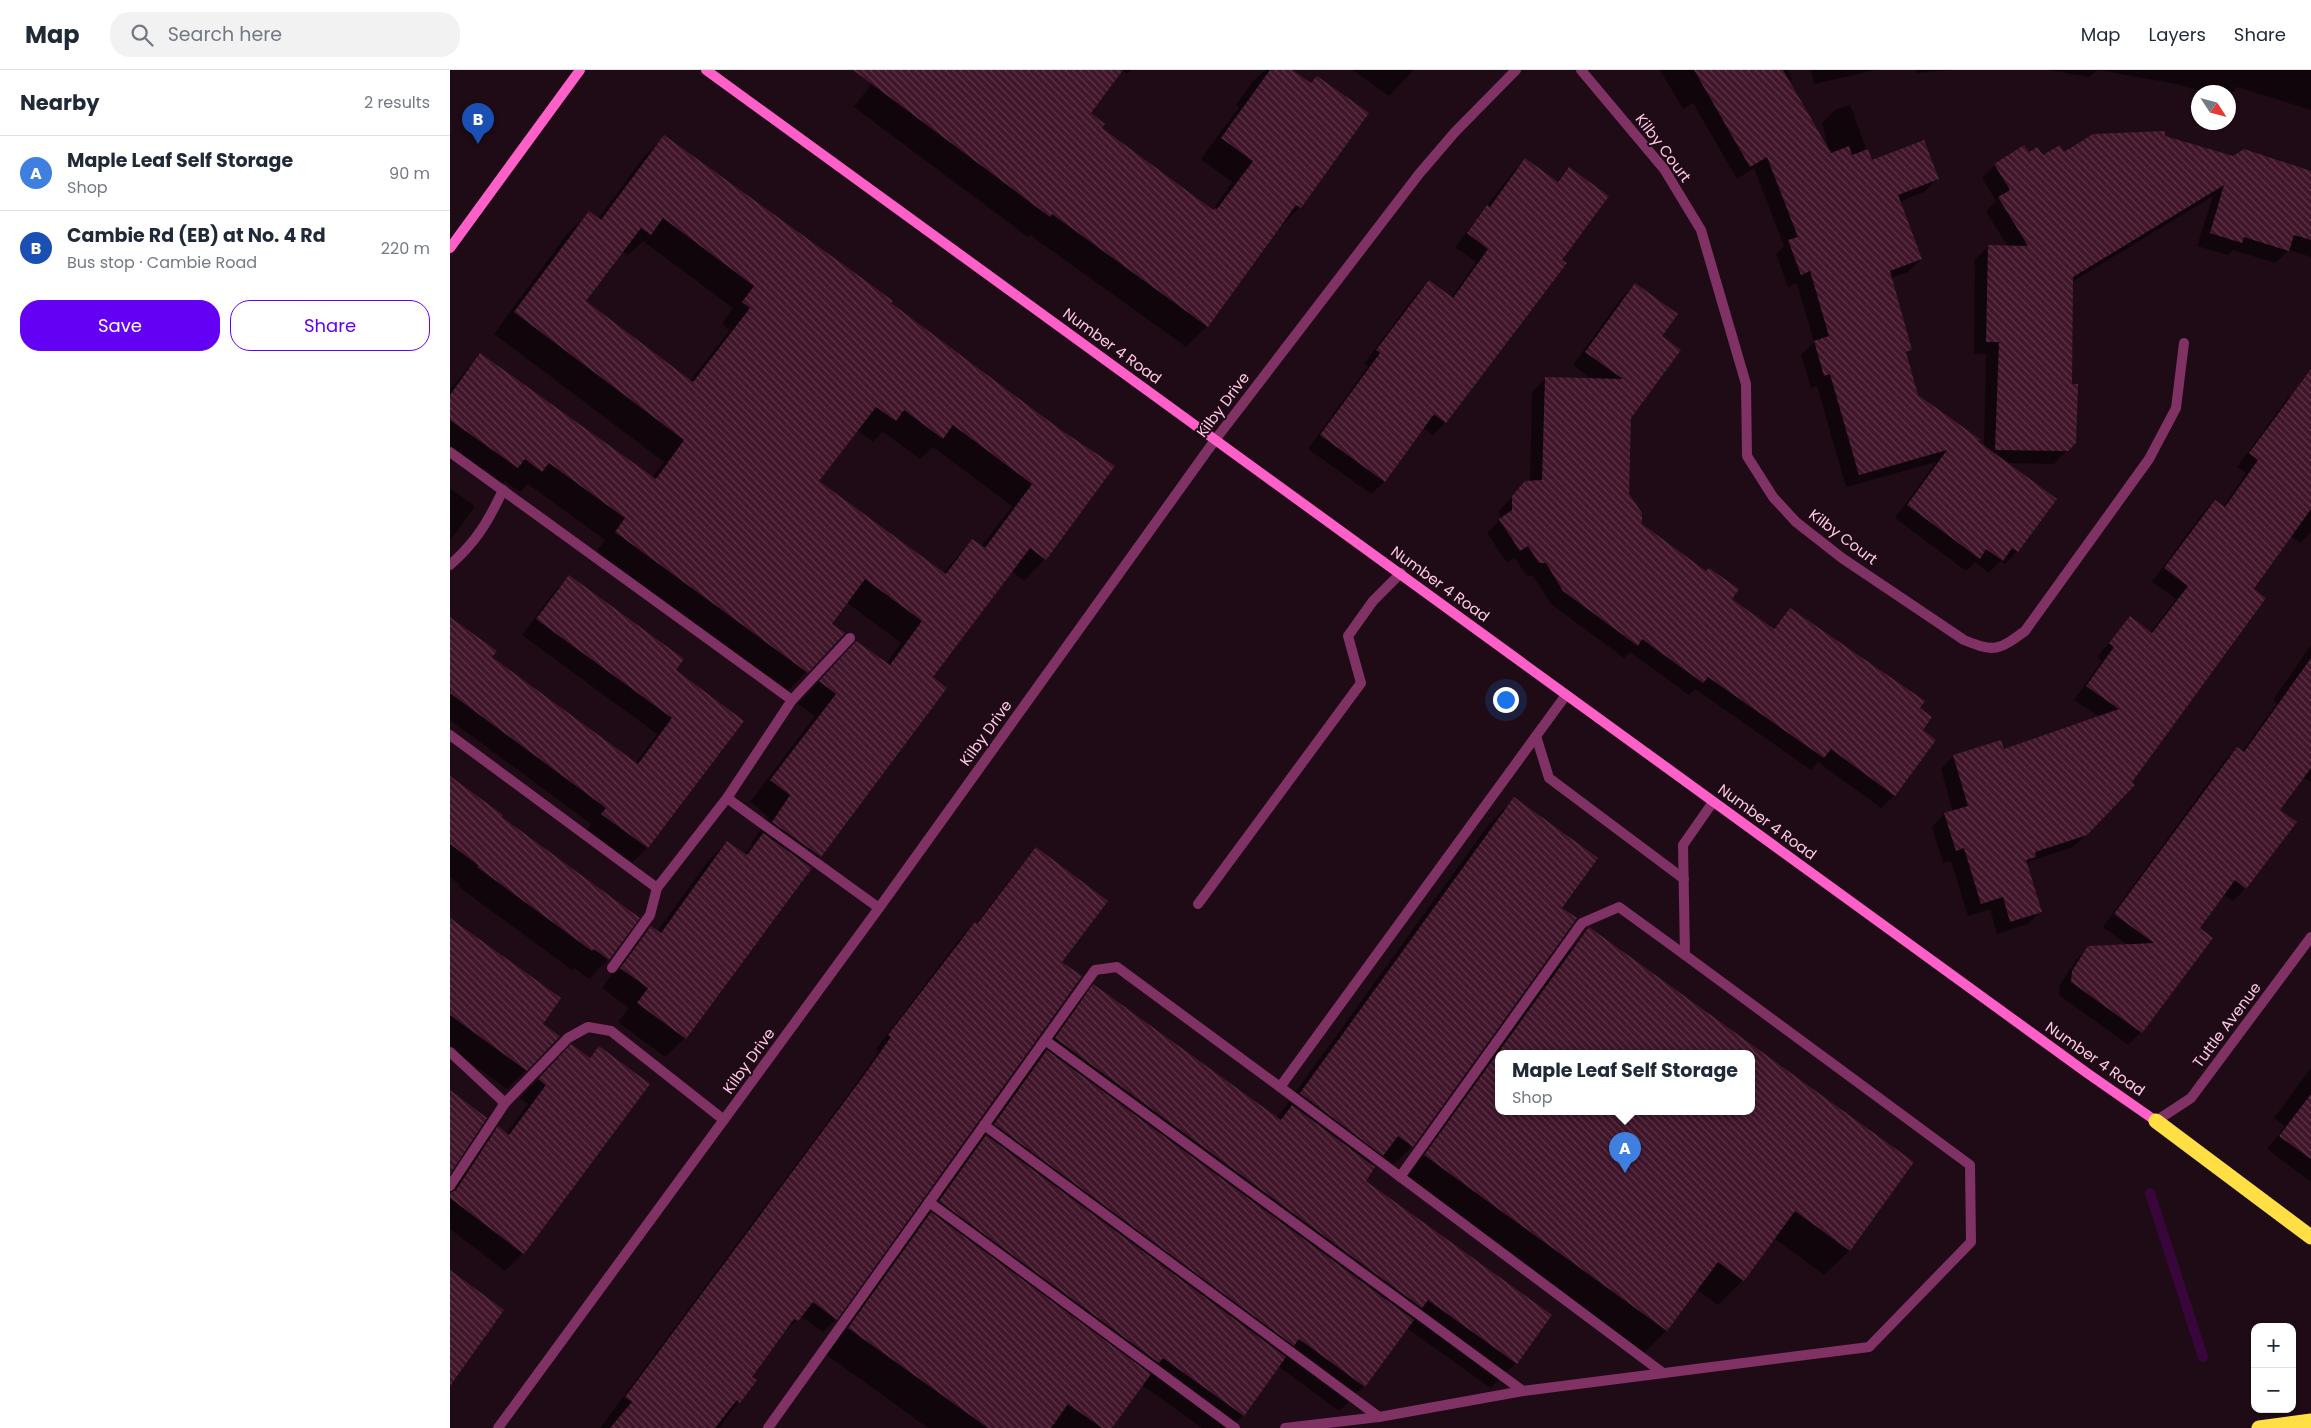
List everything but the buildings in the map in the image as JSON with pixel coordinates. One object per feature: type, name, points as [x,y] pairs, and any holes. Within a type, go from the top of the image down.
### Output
[{"type":"highway","points":[[2156,1121],[2311,1237]]},
{"type":"highway","points":[[2258,1428],[2311,1421]]},
{"type":"main road","points":[[450,248],[580,70]]},
{"type":"main road","name":"Number 4 Road","points":[[706,70],[1713,802],[2156,1121]]},
{"type":"street","name":"Kilby Drive","points":[[498,1428],[879,908],[1215,440],[1419,174],[1461,125],[1516,70]]},
{"type":"street","name":"Kilby Court","points":[[1581,70],[1664,169],[1701,230],[1746,384],[1747,456],[1773,497],[1796,522],[1842,558],[1964,640],[1986,649],[2006,646],[2025,631],[2149,459],[2176,408],[2184,343]]},
{"type":"street","points":[[450,452],[792,700]]},
{"type":"street","points":[[450,565],[470,547],[489,522],[502,490]]},
{"type":"street","points":[[1198,904],[1362,683],[1348,636],[1373,602],[1400,573]]},
{"type":"street","points":[[612,968],[650,915],[657,888],[727,798],[792,700],[850,638]]},
{"type":"street","points":[[1280,1088],[1566,695]]},
{"type":"street","points":[[450,734],[657,888]]},
{"type":"street","points":[[1536,736],[1549,778],[1684,879]]},
{"type":"street","points":[[727,798],[879,908]]},
{"type":"street","points":[[1685,956],[1683,845],[1713,802]]},
{"type":"street","points":[[1285,1428],[1379,1417],[1523,1391],[1869,1347],[1971,1242],[1970,1165],[1619,907],[1582,922],[1400,1177]]},
{"type":"street","name":"Tuttle Avenue","points":[[2156,1121],[2191,1098],[2311,936]]},
{"type":"street","points":[[768,1428],[1095,970],[1117,967],[1663,1373]]},
{"type":"street","points":[[450,1186],[506,1104],[568,1038],[588,1027],[611,1031],[724,1120]]},
{"type":"street","points":[[1045,1040],[1523,1391]]},
{"type":"street","points":[[450,1052],[506,1104]]},
{"type":"street","points":[[984,1125],[1379,1417]]},
{"type":"street","points":[[929,1202],[1235,1428]]},
{"type":"waterway","points":[[2150,1193],[2203,1357]]},
{"type":"place","name":"Cambie Rd (EB) at No. 4 Rd","points":[[478,144]]},
{"type":"place","name":"Maple Leaf Self Storage","points":[[1625,1173]]}]
